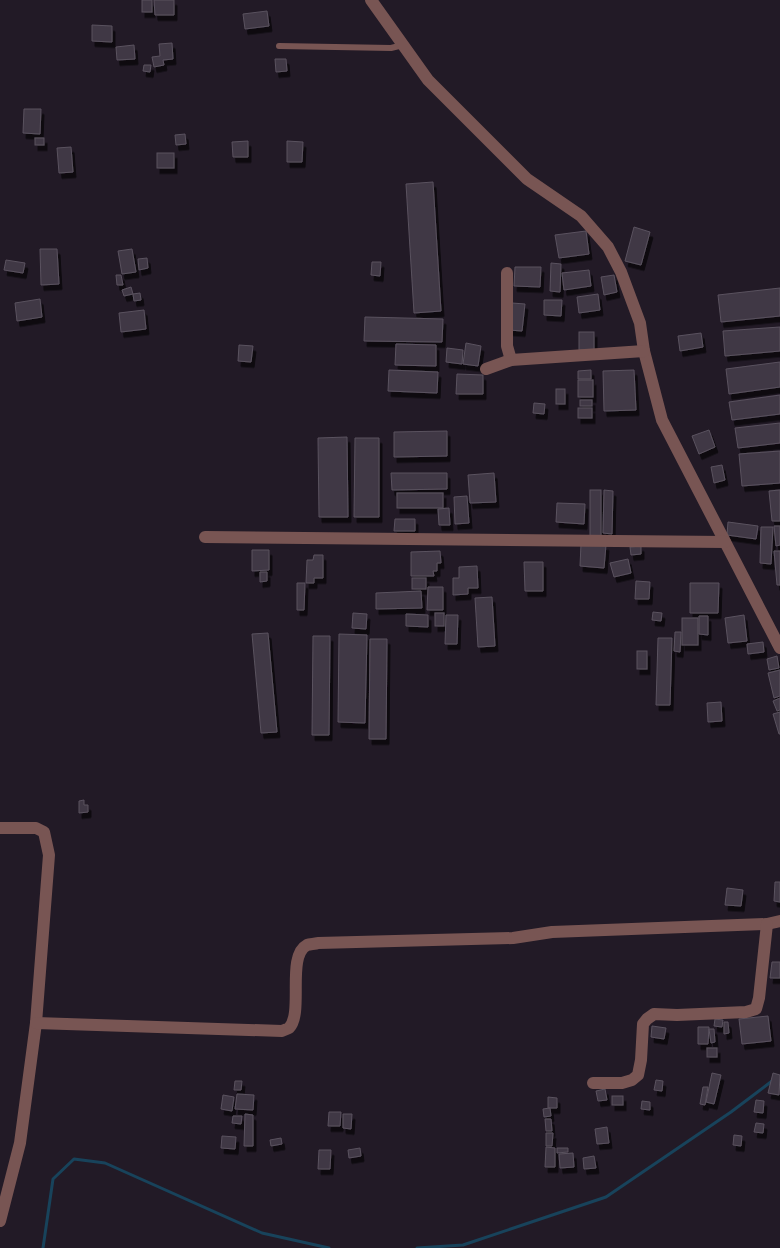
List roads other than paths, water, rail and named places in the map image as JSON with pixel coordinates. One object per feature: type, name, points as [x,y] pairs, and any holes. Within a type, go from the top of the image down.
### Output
[{"type":"street","points":[[371,0],[428,80],[527,179],[580,216],[608,246],[621,272],[640,323],[644,351],[662,420],[780,648]]},
{"type":"street","points":[[507,273],[507,346],[512,360]]},
{"type":"street","points":[[486,368],[512,360],[644,351]]},
{"type":"street","points":[[205,537],[725,542]]},
{"type":"street","points":[[0,828],[36,828],[44,832],[49,855],[36,1023],[20,1143],[0,1221]]},
{"type":"street","points":[[36,1023],[282,1031],[290,1027],[294,1018],[297,961],[300,952],[307,945],[318,943],[513,938],[552,932],[774,923],[760,998],[756,1009],[746,1012],[654,1014],[647,1018],[643,1024],[641,1060],[638,1075],[632,1080],[622,1083],[593,1083]]},
{"type":"lane","points":[[279,46],[391,48],[403,45]]},
{"type":"waterway","points":[[417,1248],[463,1245],[606,1197],[731,1112],[772,1081]]},
{"type":"waterway","points":[[43,1248],[53,1179],[74,1159],[105,1163],[262,1233],[329,1248]]}]
